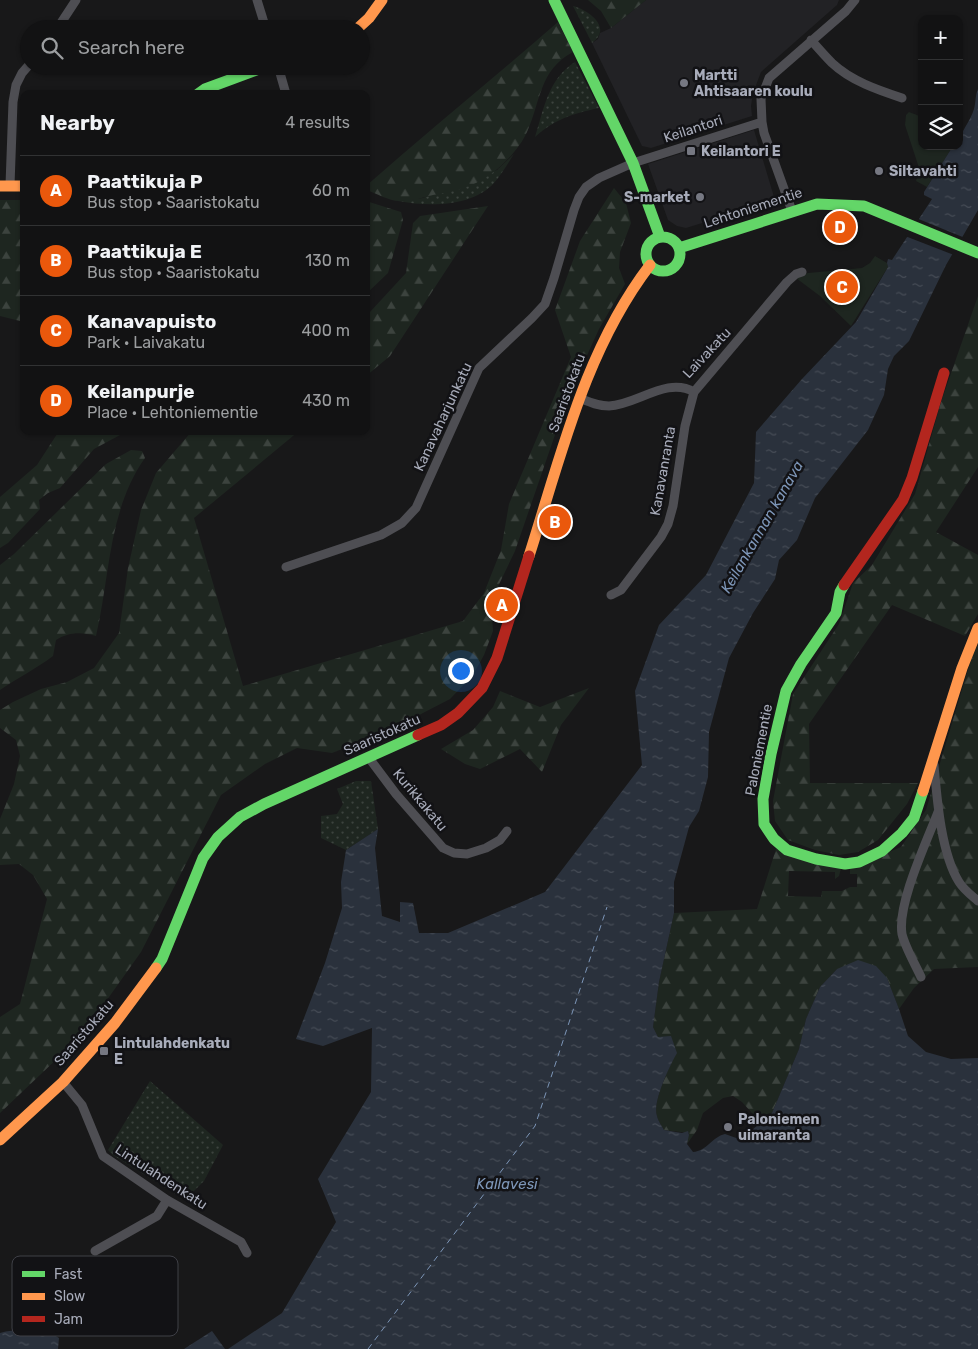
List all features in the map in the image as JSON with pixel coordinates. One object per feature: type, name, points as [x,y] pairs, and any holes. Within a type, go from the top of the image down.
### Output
[{"type":"main road","points":[[367,20],[382,0]]},
{"type":"main road","points":[[554,0],[633,163],[660,238]]},
{"type":"main road","points":[[204,90],[243,75]]},
{"type":"main road","points":[[5,186],[20,186]]},
{"type":"main road","name":"Lehtoniementie","points":[[678,248],[792,210],[817,204],[864,206],[978,253]]},
{"type":"main road","points":[[660,238],[673,240],[678,248],[680,252],[678,262],[667,270],[658,270],[648,260],[647,250],[652,242],[660,238]]},
{"type":"main road","name":"Saaristokatu","points":[[0,1140],[62,1082],[115,1023],[162,959],[203,858],[218,837],[240,817],[264,804],[441,725],[458,713],[482,688],[497,658],[579,398],[594,358],[618,314],[650,264]]},
{"type":"main road","name":"Paloniementie","points":[[944,373],[904,500],[840,592],[836,613],[801,664],[786,691],[770,754],[763,799],[764,824],[774,839],[787,850],[845,864],[860,862],[882,851],[902,833],[914,818],[962,668],[978,628]]},
{"type":"street","points":[[63,20],[76,0]]},
{"type":"street","points":[[257,0],[263,20]]},
{"type":"street","points":[[792,210],[762,122],[761,99],[769,78],[846,11],[855,0]]},
{"type":"street","points":[[811,40],[832,63],[848,75],[881,91],[902,98]]},
{"type":"street","points":[[5,186],[13,102],[16,86],[22,75]]},
{"type":"street","points":[[281,75],[285,90]]},
{"type":"street","name":"Keilantori","points":[[633,163],[762,122]]},
{"type":"street","name":"Kanavaharjunkatu","points":[[286,567],[381,534],[402,523],[416,508],[479,368],[545,304],[578,197],[586,187],[599,178],[633,163]]},
{"type":"street","name":"Laivakatu","points":[[579,398],[600,406],[612,406],[675,386],[686,387],[694,392],[787,282],[796,274],[802,272]]},
{"type":"street","name":"Kanavanranta","points":[[611,595],[621,590],[661,537],[668,524],[673,506],[684,426],[694,392]]},
{"type":"street","name":"Kurikkakatu","points":[[369,758],[396,794],[444,848],[454,853],[467,854],[486,848],[500,840],[507,831]]},
{"type":"street","points":[[933,762],[938,812],[950,861],[958,881],[978,901]]},
{"type":"street","points":[[921,977],[902,934],[902,919],[908,894],[938,812]]},
{"type":"street","name":"Lintulahdenkatu","points":[[62,1082],[82,1105],[103,1156],[167,1200],[240,1242],[247,1253]]},
{"type":"street","points":[[95,1251],[157,1216],[167,1200]]},
{"type":"shaded area","name":"Martti Ahtisaaren koulu","points":[[646,0],[839,0],[837,5],[761,72],[753,93],[752,116],[651,148],[642,146],[592,43],[598,39],[600,33],[611,28]]},
{"type":"shaded area","points":[[754,130],[774,197],[767,203],[686,228],[677,226],[668,220],[648,164]]},
{"type":"green space","points":[[588,0],[646,0],[611,28],[601,11]]},
{"type":"green space","points":[[573,6],[586,11],[596,20],[600,31],[598,37],[592,43]]},
{"type":"green space","points":[[558,22],[573,52],[562,59],[547,77],[527,132],[517,149],[502,165],[475,184],[454,191],[416,199],[395,201],[370,192],[370,182]]},
{"type":"green space","points":[[575,62],[599,108],[564,118],[535,137],[548,95],[559,77]]},
{"type":"green space","points":[[909,112],[918,115],[918,150],[950,150],[927,187],[916,181],[919,168],[905,125],[906,115]]},
{"type":"green space","points":[[514,154],[494,183],[474,197],[462,201],[436,204],[398,201],[423,198],[497,170]]},
{"type":"green space","points":[[614,188],[626,203],[631,223],[620,252],[619,268],[625,284],[599,329],[568,397],[515,551],[491,601],[493,631],[484,655],[473,675],[450,699],[392,729],[332,753],[297,748],[265,764],[221,795],[141,952],[82,1035],[0,1113],[0,1017],[20,1004],[47,899],[33,875],[19,864],[0,865],[0,819],[14,784],[20,756],[16,740],[0,728],[0,710],[41,689],[67,682],[94,668],[119,633],[128,568],[141,510],[156,473],[189,435],[294,435],[194,518],[243,686],[463,621],[484,593],[501,550],[509,504],[571,357],[555,310],[580,241]]},
{"type":"green space","points":[[0,200],[20,200],[20,321],[0,316]]},
{"type":"green space","points":[[370,202],[401,212],[403,220],[388,273],[370,290]]},
{"type":"green space","points":[[488,206],[390,356],[370,373],[370,312],[406,273],[413,223],[420,216]]},
{"type":"green space","points":[[875,256],[887,263],[888,267],[851,326],[820,296],[796,278],[808,273],[862,268],[870,263]]},
{"type":"green space","points":[[978,296],[978,467],[936,532],[978,555],[978,614],[965,636],[892,605],[809,724],[810,783],[918,783],[907,804],[878,840],[858,852],[839,855],[815,850],[788,840],[775,821],[773,801],[793,694],[839,624],[853,583],[872,565],[915,494],[941,402]]},
{"type":"green space","points":[[56,435],[120,435],[94,449],[60,488],[48,493],[39,500],[40,509],[8,543],[0,548],[0,497],[37,465]]},
{"type":"green space","points":[[131,450],[142,451],[145,458],[133,478],[117,522],[96,636],[75,634],[66,635],[56,640],[53,656],[0,690],[0,565],[14,554],[106,464]]},
{"type":"green space","points":[[978,645],[978,967],[934,969],[914,988],[899,1009],[887,978],[837,969],[820,987],[806,1019],[799,1049],[772,1113],[761,1123],[742,1102],[733,1096],[723,1098],[703,1113],[697,1130],[687,1144],[689,1133],[664,1130],[657,1116],[657,1102],[662,1084],[676,1053],[658,1037],[653,1027],[659,982],[674,913],[757,909],[776,849],[841,868],[839,876],[835,879],[835,872],[789,871],[788,896],[821,897],[822,891],[842,891],[850,887],[857,887],[857,874],[850,874],[850,868],[901,847],[926,810],[973,653]]},
{"type":"green space","points":[[589,688],[561,725],[542,772],[520,749],[480,769],[465,764],[441,749],[473,730],[493,707],[500,691],[540,707]]},
{"type":"green space","points":[[356,781],[371,781],[378,829],[346,850],[321,838],[321,816],[337,814],[343,804],[337,789]]},
{"type":"green space","points":[[150,1081],[223,1145],[204,1181],[185,1200],[108,1150]]},
{"type":"water","name":"Kallavesi","points":[[978,89],[978,210],[946,265],[909,341],[894,356],[888,369],[884,395],[868,430],[815,498],[797,540],[779,560],[775,579],[753,613],[729,658],[709,732],[708,777],[699,811],[689,827],[674,882],[674,913],[659,982],[653,1027],[658,1037],[671,1036],[677,1053],[659,1094],[656,1110],[658,1118],[664,1130],[682,1133],[688,1131],[687,1144],[693,1152],[702,1149],[716,1138],[725,1134],[739,1139],[744,1137],[772,1113],[799,1049],[806,1019],[820,987],[837,969],[858,960],[876,966],[887,978],[908,1036],[926,1052],[951,1059],[978,1058],[978,1349],[228,1349],[282,1313],[336,1222],[318,1179],[371,1092],[372,1028],[323,1046],[296,1039],[325,963],[342,908],[341,882],[346,850],[378,829],[375,848],[382,916],[400,922],[400,902],[413,903],[419,933],[448,933],[545,892],[642,765],[635,691],[659,625],[706,575],[754,483],[756,432],[802,379],[856,322],[888,267],[888,259],[892,260],[932,199],[924,195],[924,192],[950,150],[963,150],[963,132],[974,109]]},
{"type":"water","points":[[11,1331],[12,1336],[56,1336],[59,1338],[58,1349],[0,1349],[0,1333]]},
{"type":"water","points":[[212,1331],[225,1349],[184,1349]]},
{"type":"pier","points":[[916,218],[965,238],[954,255],[905,236]]},
{"type":"ferry route","points":[[368,1349],[535,1126],[607,907]]},
{"type":"traffic: fast","points":[[554,0],[633,163],[660,237]]},
{"type":"traffic: fast","points":[[204,90],[243,75]]},
{"type":"traffic: fast","points":[[679,248],[817,204],[864,206],[978,253]]},
{"type":"traffic: fast","points":[[663,237],[675,242],[680,254],[675,266],[663,271],[651,266],[646,254],[651,242],[663,237]]},
{"type":"traffic: fast","points":[[844,585],[840,592],[836,613],[801,664],[786,691],[771,754],[763,799],[764,824],[774,839],[787,850],[816,859],[845,864],[859,862],[882,851],[902,833],[914,818],[923,791]]},
{"type":"traffic: fast","points":[[156,968],[162,959],[203,858],[218,837],[240,817],[264,804],[418,735]]},
{"type":"traffic: slow","points":[[367,20],[382,0]]},
{"type":"traffic: slow","points":[[0,186],[20,186]]},
{"type":"traffic: slow","points":[[529,556],[564,442],[592,368],[608,332],[627,298],[650,265]]},
{"type":"traffic: slow","points":[[923,791],[962,668],[978,628]]},
{"type":"traffic: slow","points":[[0,1140],[63,1082],[115,1023],[156,968]]},
{"type":"traffic: jam","points":[[844,585],[903,500],[912,478],[944,373]]},
{"type":"traffic: jam","points":[[418,735],[441,725],[458,713],[482,688],[497,658],[529,556]]},
{"type":"place","name":"Martti Ahtisaaren koulu","points":[[684,83]]},
{"type":"place","name":"Keilantori E","points":[[691,151]]},
{"type":"place","name":"Siltavahti","points":[[879,171]]},
{"type":"place","name":"S-market","points":[[700,197]]},
{"type":"place","name":"Keilanpurje","points":[[840,227]]},
{"type":"place","name":"Kanavapuisto","points":[[842,287]]},
{"type":"place","name":"Paattikuja E","points":[[555,522]]},
{"type":"place","name":"Paattikuja P","points":[[502,605]]},
{"type":"place","name":"Lintulahdenkatu E","points":[[104,1051]]},
{"type":"place","name":"Paloniemen uimaranta","points":[[728,1127]]},
{"type":"water label","name":"Keilankannan kanava","points":[[762,527]]}]
